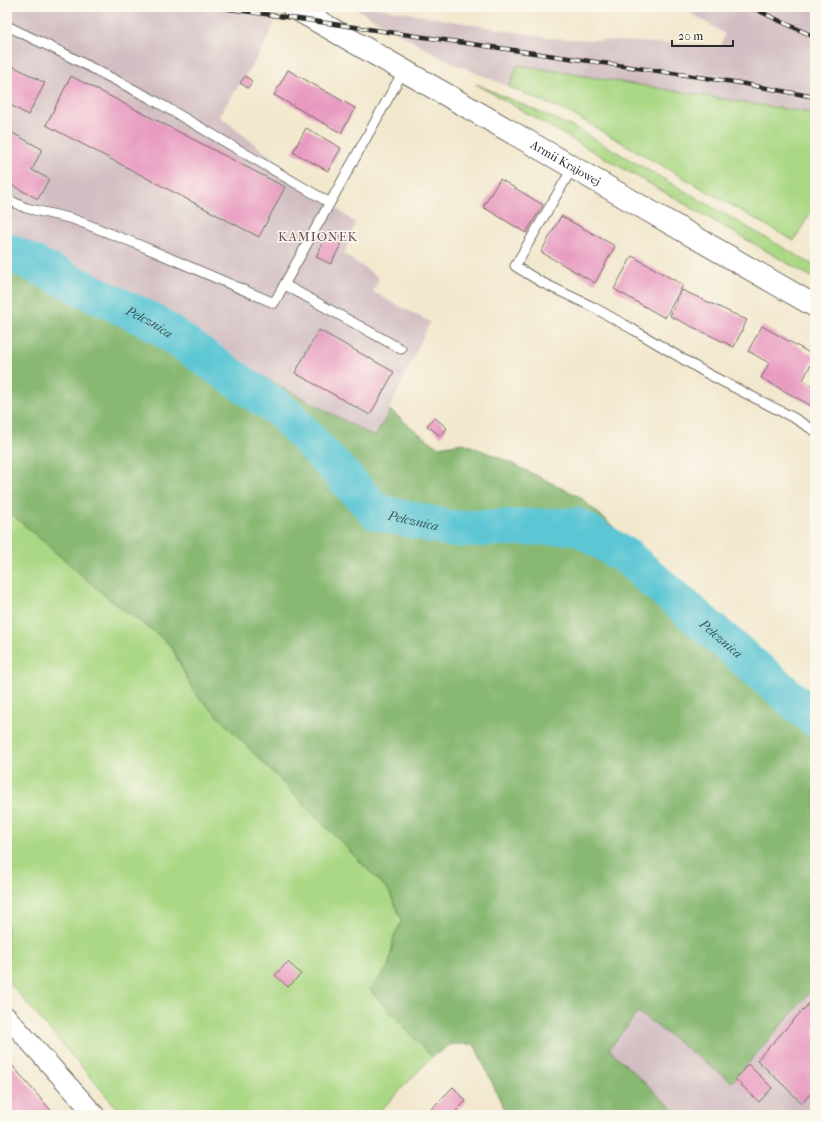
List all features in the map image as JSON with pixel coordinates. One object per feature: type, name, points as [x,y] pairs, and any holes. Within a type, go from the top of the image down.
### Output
[{"type":"main road","name":"Armii Krajowej","points":[[293,7],[815,306]]},
{"type":"street","points":[[7,1017],[95,1115]]},
{"type":"lane","points":[[7,26],[150,98],[330,203]]},
{"type":"lane","points":[[7,199],[26,208],[73,220],[138,244],[274,303],[404,70]]},
{"type":"lane","points":[[573,167],[515,266],[541,282],[592,307],[628,327],[708,374],[794,418],[815,431]]},
{"type":"lane","points":[[285,284],[401,349]]},
{"type":"shaded area","points":[[7,7],[248,7],[274,23],[265,45],[219,116],[355,223],[344,254],[379,278],[373,292],[430,322],[376,437],[7,240]]},
{"type":"shaded area","points":[[353,7],[373,7],[550,38],[721,46],[725,34],[681,7],[815,7],[815,114],[518,65],[509,87],[446,60]]},
{"type":"shaded area","points":[[7,442],[732,1082],[815,986],[815,1115],[679,1115],[609,1049]]},
{"type":"green space","points":[[518,65],[815,114],[815,205],[794,241],[570,113],[509,87]]},
{"type":"green space","points":[[476,84],[573,127],[815,266],[815,279]]},
{"type":"green space","points":[[7,240],[375,437],[390,410],[438,447],[463,443],[505,460],[580,497],[815,705],[815,986],[732,1082],[638,1012],[609,1049],[679,1115],[507,1115],[474,1044],[451,1044],[432,1057],[370,990],[389,966],[394,936],[402,921],[389,891],[194,692],[171,646],[155,632],[114,603],[7,510]]},
{"type":"green space","points":[[7,510],[114,603],[155,632],[171,646],[194,692],[389,891],[402,921],[394,936],[389,966],[370,990],[432,1057],[376,1115],[123,1115],[7,980]]},
{"type":"building","points":[[7,63],[45,83],[28,115],[7,103]]},
{"type":"building","points":[[288,70],[355,108],[341,133],[274,95]]},
{"type":"building","points":[[71,76],[285,187],[259,237],[46,125]]},
{"type":"building","points":[[245,76],[252,81],[248,88],[240,83]]},
{"type":"building","points":[[306,128],[341,148],[328,171],[293,152]]},
{"type":"building","points":[[7,130],[42,149],[32,170],[49,179],[38,199],[7,183]]},
{"type":"building","points":[[500,179],[543,205],[526,233],[483,207]]},
{"type":"building","points":[[561,216],[615,246],[595,283],[541,252]]},
{"type":"building","points":[[329,231],[344,238],[331,264],[316,257]]},
{"type":"building","points":[[632,256],[683,285],[665,318],[614,289]]},
{"type":"building","points":[[682,290],[747,320],[734,347],[670,316]]},
{"type":"building","points":[[762,326],[815,356],[803,380],[815,387],[815,408],[761,378],[769,363],[748,351]]},
{"type":"building","points":[[319,330],[394,372],[370,415],[295,373]]},
{"type":"building","points":[[434,417],[447,428],[441,436],[427,426]]},
{"type":"building","points":[[288,962],[301,974],[288,987],[275,975]]},
{"type":"building","points":[[815,997],[815,1089],[802,1103],[757,1060]]},
{"type":"building","points":[[7,1059],[28,1084],[55,1115],[7,1115]]},
{"type":"building","points":[[748,1064],[772,1088],[759,1102],[735,1079]]},
{"type":"building","points":[[453,1087],[466,1101],[452,1115],[425,1115]]},
{"type":"waterway","name":"Pełcznica","points":[[7,251],[155,323],[283,412],[377,512],[453,529],[577,526],[628,558],[815,719]]},
{"type":"railway","points":[[216,7],[734,82],[815,97]]},
{"type":"railway","points":[[751,7],[815,37]]},
{"type":"district","name":"KAMIONEK","points":[[318,236]]}]
